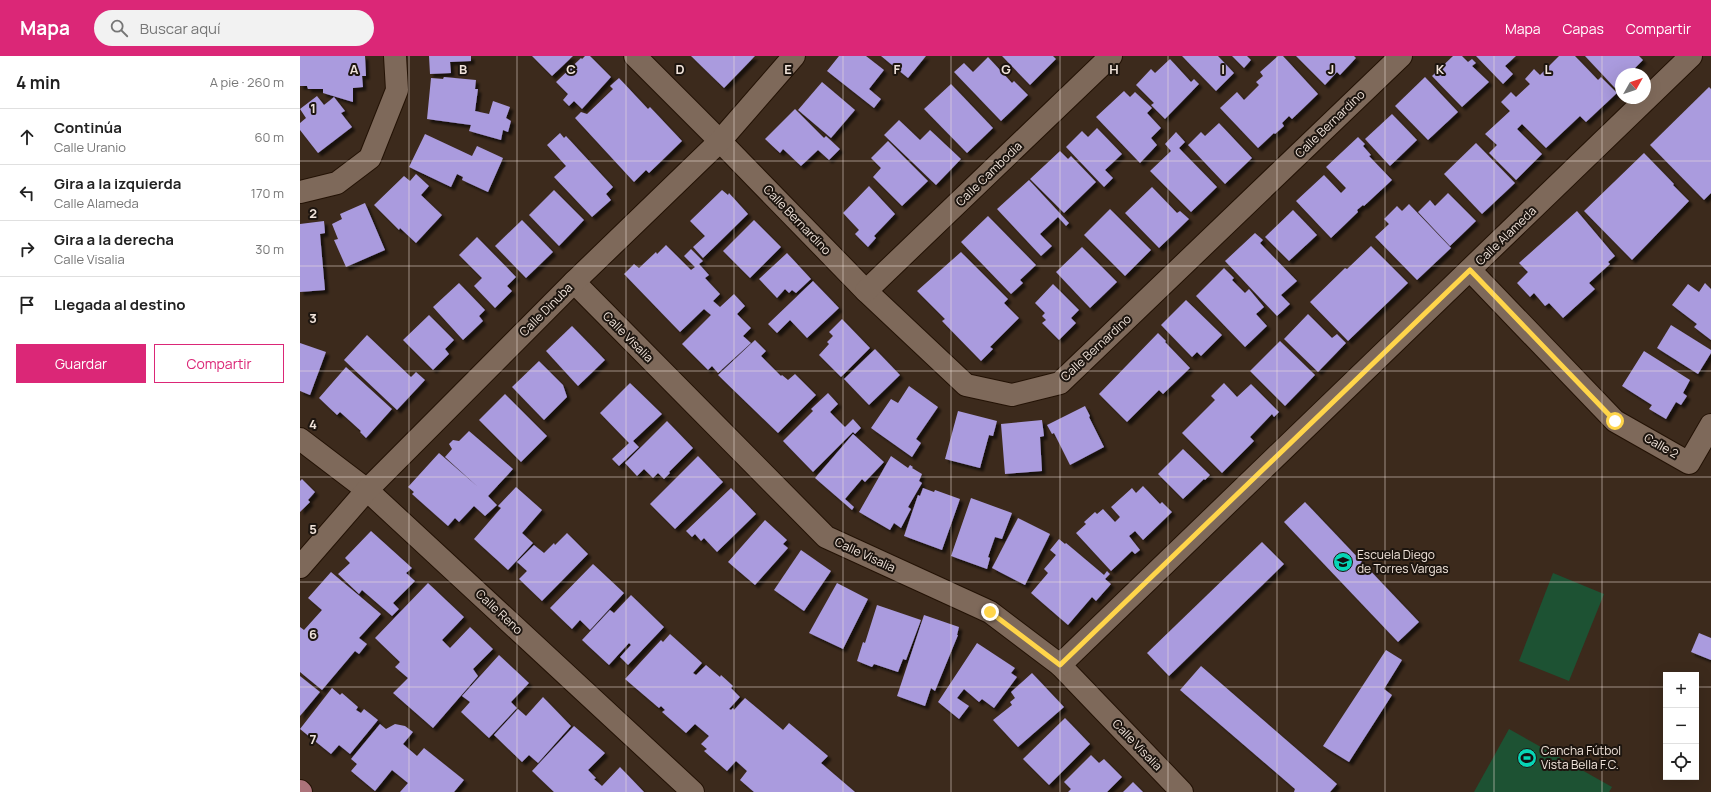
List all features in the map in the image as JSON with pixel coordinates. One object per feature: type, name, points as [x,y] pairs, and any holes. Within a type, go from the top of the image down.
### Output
[{"type":"street","points":[[300,192],[337,183],[370,158],[397,90],[396,56]]},
{"type":"street","name":"Calle Bernardino","points":[[635,56],[866,291],[966,385],[1012,395],[1060,383],[1401,56]]},
{"type":"street","name":"Calle Dinuba","points":[[300,567],[367,490],[574,282],[720,141],[794,56]]},
{"type":"street","name":"Calle Cambodia","points":[[866,291],[1111,56]]},
{"type":"street","name":"Calle Alameda","points":[[1060,665],[1691,56]]},
{"type":"street","name":"Calle 2","points":[[1470,270],[1615,421],[1689,463],[1711,425]]},
{"type":"street","name":"Calle Visalia","points":[[574,282],[826,537],[990,612],[1060,665],[1182,792]]},
{"type":"street","name":"Calle Reno","points":[[300,439],[367,490],[693,792]]},
{"type":"green space","points":[[1553,573],[1604,594],[1569,681],[1519,661]]},
{"type":"green space","name":"Cancha Fútbol Vista Bella F.C.","points":[[1509,729],[1612,787],[1609,792],[1474,792]]},
{"type":"building","points":[[300,56],[365,56],[366,76],[362,76],[363,87],[353,88],[353,102],[323,93],[323,89],[308,89],[307,86],[300,86]]},
{"type":"building","points":[[429,56],[471,56],[471,61],[450,62],[451,73],[430,74]]},
{"type":"building","points":[[532,56],[573,56],[552,76]]},
{"type":"building","points":[[585,56],[590,56],[611,77],[582,109],[574,101],[569,106],[563,100],[568,94],[556,82]]},
{"type":"building","points":[[691,56],[755,56],[724,88]]},
{"type":"building","points":[[839,56],[866,56],[884,70],[869,89],[881,99],[874,108],[827,71]]},
{"type":"building","points":[[881,56],[926,56],[908,78]]},
{"type":"building","points":[[1002,56],[1053,56],[1056,59],[1030,85]]},
{"type":"building","points":[[1182,56],[1218,56],[1234,73],[1216,91]]},
{"type":"building","points":[[1232,56],[1247,56],[1251,60],[1244,68]]},
{"type":"building","points":[[1278,56],[1283,56],[1318,94],[1292,119],[1289,116],[1282,123],[1284,126],[1258,148],[1220,108],[1237,92],[1244,100],[1259,85],[1256,82],[1263,76],[1260,72]]},
{"type":"building","points":[[1296,56],[1354,56],[1356,58],[1340,75],[1337,72],[1325,85]]},
{"type":"building","points":[[1453,56],[1462,56],[1468,62],[1472,59],[1476,63],[1472,66],[1489,82],[1462,107],[1432,76]]},
{"type":"building","points":[[1476,56],[1516,56],[1505,66],[1513,74],[1503,84]]},
{"type":"building","points":[[1559,56],[1575,56],[1598,80],[1601,77],[1615,91],[1615,95],[1586,122],[1580,116],[1546,148],[1522,124],[1517,129],[1542,154],[1516,180],[1489,153],[1497,145],[1485,134],[1510,111],[1501,102],[1511,92],[1516,97],[1530,84],[1525,79],[1534,69],[1540,75]]},
{"type":"building","points":[[1585,56],[1639,56],[1643,60],[1635,68],[1615,68],[1615,88]]},
{"type":"building","points":[[988,57],[1012,83],[1014,81],[1028,95],[1001,121],[954,72],[964,63],[973,72]]},
{"type":"building","points":[[1170,59],[1191,82],[1194,79],[1199,84],[1165,119],[1151,105],[1154,103],[1136,85],[1151,69],[1155,73]]},
{"type":"building","points":[[444,77],[476,80],[475,89],[478,89],[475,111],[489,114],[493,101],[510,107],[506,118],[511,121],[508,132],[503,130],[501,140],[469,131],[471,125],[427,119],[431,78],[443,79]]},
{"type":"building","points":[[1425,77],[1458,112],[1428,140],[1395,106]]},
{"type":"building","points":[[619,78],[648,109],[650,107],[682,141],[649,173],[646,170],[634,182],[575,118],[581,112],[587,114],[613,89],[610,86]]},
{"type":"building","points":[[822,82],[855,110],[831,138],[798,110]]},
{"type":"building","points":[[951,84],[993,128],[967,153],[924,109]]},
{"type":"building","points":[[1709,87],[1711,89],[1711,193],[1704,200],[1650,145]]},
{"type":"building","points":[[1124,91],[1130,97],[1135,92],[1152,108],[1147,113],[1161,128],[1151,138],[1157,145],[1140,163],[1096,117]]},
{"type":"building","points":[[317,96],[324,105],[334,97],[345,111],[341,113],[352,127],[318,153],[300,130],[300,123],[306,118],[300,109]]},
{"type":"building","points":[[795,109],[824,138],[826,136],[840,149],[829,160],[818,150],[801,166],[783,149],[780,153],[765,139]]},
{"type":"building","points":[[1392,114],[1417,140],[1390,166],[1365,139]]},
{"type":"building","points":[[899,120],[920,140],[930,130],[961,159],[936,185],[884,135]]},
{"type":"building","points":[[1219,123],[1252,158],[1225,184],[1188,145],[1201,132],[1205,136]]},
{"type":"building","points":[[1097,128],[1122,154],[1105,170],[1113,178],[1104,187],[1066,147],[1082,131],[1088,137]]},
{"type":"building","points":[[1176,132],[1185,142],[1179,148],[1217,187],[1191,212],[1150,171],[1171,151],[1165,144]]},
{"type":"building","points":[[560,133],[564,138],[566,136],[613,187],[606,194],[611,200],[592,217],[554,177],[566,166],[547,145]]},
{"type":"building","points":[[425,134],[472,156],[477,146],[503,158],[488,192],[462,180],[463,177],[457,174],[451,187],[409,167]]},
{"type":"building","points":[[1358,137],[1365,144],[1363,146],[1371,155],[1369,156],[1392,180],[1364,206],[1363,205],[1357,210],[1358,212],[1331,238],[1296,201],[1324,175],[1341,193],[1346,188],[1326,167]]},
{"type":"building","points":[[888,141],[928,181],[902,206],[873,177],[881,168],[871,158]]},
{"type":"building","points":[[1476,143],[1515,183],[1482,214],[1444,174]]},
{"type":"building","points":[[1060,151],[1068,159],[1071,156],[1096,182],[1064,213],[1030,179]]},
{"type":"building","points":[[1644,153],[1689,201],[1632,260],[1584,211]]},
{"type":"building","points":[[416,174],[429,186],[421,195],[442,215],[416,243],[400,228],[399,230],[374,205],[404,176],[410,181]]},
{"type":"building","points":[[1029,180],[1069,223],[1066,226],[1058,217],[1040,234],[1052,246],[1041,256],[997,209]]},
{"type":"building","points":[[869,186],[895,214],[874,236],[876,238],[868,247],[855,234],[859,230],[843,213]]},
{"type":"building","points":[[1152,187],[1177,213],[1180,211],[1189,219],[1159,248],[1125,213]]},
{"type":"building","points":[[554,190],[584,220],[559,246],[529,215]]},
{"type":"building","points":[[722,190],[728,195],[729,193],[748,214],[703,258],[693,247],[705,236],[690,221]]},
{"type":"building","points":[[1448,193],[1476,221],[1450,246],[1418,212],[1430,200],[1435,206]]},
{"type":"building","points":[[365,203],[385,250],[346,267],[334,240],[338,239],[332,224],[342,219],[340,214]]},
{"type":"building","points":[[1409,204],[1451,248],[1417,280],[1375,237],[1389,224],[1384,219],[1397,206],[1402,211]]},
{"type":"building","points":[[1110,209],[1151,250],[1125,276],[1084,235]]},
{"type":"building","points":[[1293,210],[1317,235],[1289,261],[1265,237]]},
{"type":"building","points":[[1577,211],[1615,256],[1608,262],[1610,264],[1589,283],[1595,289],[1563,318],[1549,303],[1545,306],[1534,293],[1530,297],[1517,283],[1528,272],[1519,263]]},
{"type":"building","points":[[988,216],[1036,265],[1020,280],[1023,283],[1011,294],[961,242]]},
{"type":"building","points":[[522,220],[553,252],[526,278],[495,246]]},
{"type":"building","points":[[754,220],[781,247],[750,278],[723,251]]},
{"type":"building","points":[[324,221],[325,233],[320,234],[325,290],[300,292],[300,224]]},
{"type":"building","points":[[1255,233],[1263,240],[1260,243],[1297,281],[1281,295],[1290,304],[1277,316],[1225,261]]},
{"type":"building","points":[[477,237],[516,277],[507,286],[512,291],[495,308],[474,286],[482,278],[459,255]]},
{"type":"building","points":[[666,245],[691,270],[695,267],[684,256],[691,249],[703,261],[699,264],[709,275],[705,278],[720,294],[713,301],[720,307],[734,294],[745,306],[737,314],[751,328],[743,336],[751,343],[718,373],[712,366],[708,370],[682,344],[711,315],[704,309],[680,332],[624,274],[634,264],[639,268]]},
{"type":"building","points":[[1371,246],[1408,283],[1348,341],[1310,302],[1345,268],[1347,269]]},
{"type":"building","points":[[1082,247],[1117,282],[1090,308],[1056,272]]},
{"type":"building","points":[[961,252],[1008,299],[1004,303],[1019,318],[990,347],[993,349],[981,361],[942,321],[945,319],[917,291]]},
{"type":"building","points":[[787,253],[811,279],[796,293],[792,290],[789,293],[785,289],[777,298],[759,279]]},
{"type":"building","points":[[1224,268],[1234,278],[1232,280],[1245,293],[1249,289],[1264,307],[1256,314],[1267,326],[1245,347],[1196,296]]},
{"type":"building","points":[[813,281],[839,308],[807,338],[790,320],[777,333],[768,324]]},
{"type":"building","points":[[459,283],[485,310],[479,316],[483,321],[463,340],[433,307]]},
{"type":"building","points":[[1705,283],[1711,289],[1711,340],[1694,327],[1697,324],[1672,305],[1688,284],[1699,292]]},
{"type":"building","points":[[1053,284],[1079,310],[1071,318],[1076,323],[1059,340],[1042,323],[1046,320],[1042,316],[1045,313],[1035,303]]},
{"type":"building","points":[[1186,300],[1222,335],[1201,356],[1197,352],[1192,357],[1161,325]]},
{"type":"building","points":[[1308,314],[1332,338],[1337,334],[1346,343],[1318,372],[1284,339]]},
{"type":"building","points":[[429,315],[454,340],[445,349],[449,354],[433,370],[403,340]]},
{"type":"building","points":[[842,319],[870,348],[841,377],[819,355],[829,344],[827,342],[833,336],[829,332]]},
{"type":"building","points":[[1671,325],[1711,350],[1711,353],[1698,374],[1657,348]]},
{"type":"building","points":[[572,326],[605,360],[578,386],[546,351]]},
{"type":"building","points":[[1158,333],[1190,368],[1163,394],[1159,390],[1127,422],[1099,394]]},
{"type":"building","points":[[367,335],[411,377],[416,372],[425,380],[397,410],[344,360]]},
{"type":"building","points":[[755,340],[766,351],[761,356],[781,376],[782,375],[788,380],[795,374],[816,395],[778,433],[718,375]]},
{"type":"building","points":[[1280,341],[1315,375],[1285,406],[1250,371]]},
{"type":"building","points":[[300,343],[326,352],[310,395],[300,391]]},
{"type":"building","points":[[875,349],[900,375],[869,405],[844,379]]},
{"type":"building","points":[[1644,351],[1690,380],[1683,393],[1687,396],[1681,405],[1676,402],[1666,419],[1649,409],[1652,405],[1622,386]]},
{"type":"building","points":[[539,361],[563,385],[567,397],[544,420],[512,387]]},
{"type":"building","points":[[346,367],[392,409],[366,438],[360,432],[361,431],[340,412],[337,415],[319,398]]},
{"type":"building","points":[[630,383],[662,414],[633,441],[639,447],[619,466],[612,459],[629,443],[600,413]]},
{"type":"building","points":[[1224,383],[1237,397],[1251,384],[1279,412],[1274,417],[1272,414],[1250,437],[1254,441],[1222,473],[1182,433],[1215,400],[1211,396]]},
{"type":"building","points":[[909,386],[938,407],[916,439],[921,443],[912,457],[871,428],[891,399],[898,403]]},
{"type":"building","points":[[828,393],[838,404],[830,412],[845,427],[853,419],[861,428],[855,434],[853,432],[813,472],[783,441],[813,411],[811,409]]},
{"type":"building","points":[[505,394],[547,436],[521,462],[479,420]]},
{"type":"building","points":[[1085,406],[1104,447],[1070,465],[1054,433],[1052,434],[1047,425]]},
{"type":"building","points":[[958,411],[997,421],[993,436],[989,435],[980,468],[945,459]]},
{"type":"building","points":[[1042,420],[1044,436],[1040,437],[1042,471],[1005,474],[1001,424]]},
{"type":"building","points":[[667,421],[693,448],[664,479],[658,473],[653,478],[644,469],[637,476],[625,463]]},
{"type":"building","points":[[469,431],[513,469],[488,496],[497,505],[485,516],[474,506],[459,522],[455,518],[448,526],[412,494],[414,492],[408,487],[439,453],[478,487],[445,457],[452,449],[449,444],[453,440],[459,441]]},
{"type":"building","points":[[853,434],[884,462],[865,482],[862,479],[845,499],[854,507],[852,510],[815,478]]},
{"type":"building","points":[[1183,449],[1210,475],[1183,499],[1158,474]]},
{"type":"building","points":[[698,456],[723,482],[675,529],[650,504]]},
{"type":"building","points":[[891,456],[908,468],[910,465],[922,474],[919,481],[922,483],[908,507],[911,509],[901,528],[894,523],[890,530],[859,512]]},
{"type":"building","points":[[302,479],[315,492],[308,500],[310,502],[300,512],[300,481]]},
{"type":"building","points":[[1143,486],[1160,504],[1162,502],[1172,512],[1143,540],[1135,531],[1129,536],[1140,550],[1135,554],[1132,551],[1111,571],[1076,533],[1086,524],[1084,522],[1095,512],[1097,514],[1103,509],[1115,522],[1120,517],[1111,507],[1132,488],[1136,493]]},
{"type":"building","points":[[516,487],[542,510],[522,533],[533,543],[508,570],[474,539],[501,508],[498,506]]},
{"type":"building","points":[[731,488],[756,514],[717,552],[704,538],[701,541],[695,534],[692,537],[686,531]]},
{"type":"building","points":[[923,488],[934,492],[935,490],[960,499],[942,550],[904,536],[918,495],[920,496]]},
{"type":"building","points":[[971,498],[1012,513],[1002,539],[995,537],[988,557],[990,558],[987,569],[951,556]]},
{"type":"building","points":[[1305,502],[1419,622],[1398,642],[1284,522]]},
{"type":"building","points":[[1018,518],[1050,534],[1025,585],[992,568]]},
{"type":"building","points":[[765,520],[787,540],[783,544],[788,548],[755,585],[728,562]]},
{"type":"building","points":[[371,531],[412,568],[406,573],[415,581],[393,603],[399,609],[392,616],[362,590],[359,594],[338,574],[350,563],[345,558]]},
{"type":"building","points":[[567,533],[588,554],[542,601],[519,579],[527,571],[517,562],[534,545],[544,553]]},
{"type":"building","points":[[1059,539],[1065,544],[1066,543],[1104,575],[1107,571],[1110,574],[1105,579],[1111,584],[1096,601],[1092,597],[1068,625],[1031,593],[1048,573],[1044,569],[1056,555],[1050,550]]},
{"type":"building","points":[[1262,542],[1284,564],[1169,676],[1147,653]]},
{"type":"building","points":[[801,550],[831,571],[804,611],[774,590]]},
{"type":"building","points":[[593,564],[624,593],[590,630],[580,620],[572,629],[550,608]]},
{"type":"building","points":[[331,572],[381,614],[359,638],[367,644],[359,654],[355,651],[322,690],[300,672],[300,627],[304,630],[322,610],[308,598]]},
{"type":"building","points":[[428,583],[464,617],[442,640],[450,648],[470,627],[493,649],[473,669],[478,676],[433,728],[393,693],[408,678],[395,667],[400,662],[375,638]]},
{"type":"building","points":[[837,583],[868,599],[843,649],[809,633]]},
{"type":"building","points":[[631,595],[664,627],[628,665],[620,657],[631,645],[629,643],[609,665],[582,640],[610,610],[614,613]]},
{"type":"building","points":[[877,605],[921,620],[906,660],[903,659],[898,672],[874,664],[872,667],[857,661],[863,642],[865,643]]},
{"type":"building","points":[[924,615],[959,627],[958,635],[935,691],[931,688],[925,706],[897,696]]},
{"type":"building","points":[[1699,633],[1711,638],[1711,660],[1691,652]]},
{"type":"building","points":[[670,634],[702,663],[693,673],[696,675],[706,665],[720,677],[721,675],[733,686],[731,688],[740,697],[729,709],[731,710],[733,708],[734,710],[745,698],[783,730],[789,723],[828,756],[821,763],[855,792],[754,792],[740,780],[747,771],[736,761],[727,771],[704,751],[707,749],[701,744],[709,736],[695,724],[686,733],[662,712],[665,710],[661,706],[659,708],[625,679],[661,640],[663,642]]},
{"type":"building","points":[[977,643],[1015,668],[1011,673],[1017,677],[994,708],[982,699],[979,702],[964,689],[957,698],[969,706],[959,719],[938,702]]},
{"type":"building","points":[[1386,650],[1402,660],[1384,689],[1392,695],[1349,762],[1323,746]]},
{"type":"building","points":[[499,655],[529,683],[511,702],[517,708],[489,738],[461,712],[470,702],[462,696]]},
{"type":"building","points":[[1201,666],[1337,784],[1330,792],[1294,792],[1295,789],[1180,690]]},
{"type":"building","points":[[1032,673],[1064,707],[1018,747],[993,720],[1012,705],[1010,702],[1015,698],[1011,692]]},
{"type":"building","points":[[300,676],[320,692],[300,716]]},
{"type":"building","points":[[332,688],[340,695],[342,693],[358,707],[356,710],[361,713],[364,709],[378,720],[350,754],[339,745],[331,754],[300,729]]},
{"type":"building","points":[[543,697],[571,726],[538,763],[529,755],[522,762],[494,735],[518,709],[526,716]]},
{"type":"building","points":[[1065,718],[1090,744],[1049,785],[1023,759]]},
{"type":"building","points":[[380,724],[386,729],[395,724],[405,726],[413,732],[403,744],[417,756],[424,748],[464,780],[454,792],[400,792],[408,783],[392,770],[375,791],[351,771],[357,764],[351,759]]},
{"type":"building","points":[[574,726],[605,753],[588,770],[596,778],[594,779],[602,786],[620,767],[644,792],[554,792],[532,771]]},
{"type":"building","points":[[1091,755],[1099,763],[1104,759],[1122,777],[1107,792],[1068,792],[1071,789],[1064,782]]},
{"type":"building","points":[[1133,782],[1143,792],[1123,792]]},
{"type":"place","name":"Escuela Diego de Torres Vargas","points":[[1343,562]]},
{"type":"place","name":"Cancha Fútbol Vista Bella F.C.","points":[[1527,758]]},
{"type":"route","points":[[990,612],[1060,665],[1470,270],[1615,421]]}]
